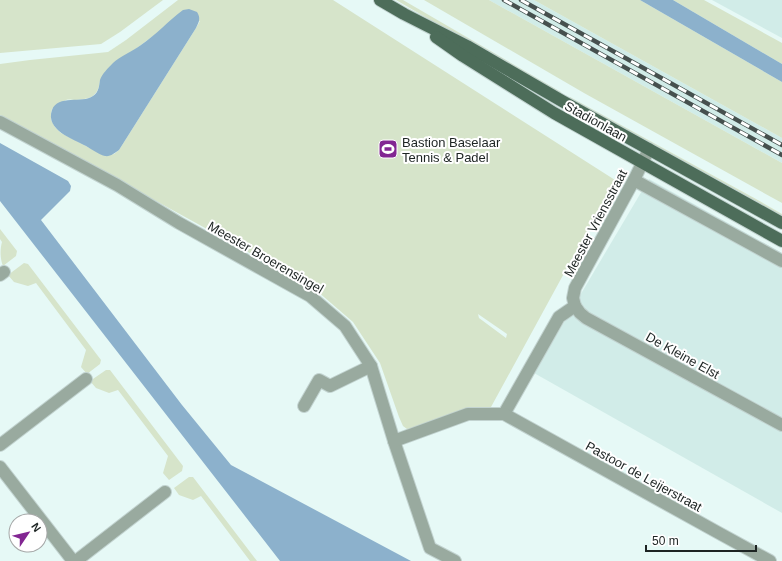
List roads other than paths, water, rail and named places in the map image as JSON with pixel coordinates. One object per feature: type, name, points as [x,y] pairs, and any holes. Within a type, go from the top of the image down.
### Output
[{"type":"main road","name":"Stadionlaan","points":[[380,0],[404,14],[468,46],[562,101],[782,222]]},
{"type":"main road","name":"Stadionlaan","points":[[404,14],[463,56],[554,114],[782,241]]},
{"type":"street","name":"Meester Broerensingel","points":[[0,122],[117,185],[180,223],[310,296],[345,326],[371,366],[394,441],[430,548],[455,561]]},
{"type":"street","name":"Meester Vriensstraat","points":[[575,306],[573,298],[575,288],[634,180],[649,149]]},
{"type":"street","points":[[634,180],[782,261]]},
{"type":"street","points":[[394,441],[468,414],[504,414],[559,316],[575,306]]},
{"type":"street","name":"De Kleine Elst","points":[[575,306],[586,318],[782,425]]},
{"type":"street","points":[[304,406],[319,380],[330,386],[371,366]]},
{"type":"street","points":[[0,445],[86,379]]},
{"type":"street","name":"Pastoor de Leijerstraat","points":[[504,414],[770,561]]},
{"type":"street","points":[[0,467],[75,561],[165,492]]},
{"type":"water","points":[[640,0],[673,0],[782,64],[782,82]]},
{"type":"water","points":[[189,9],[197,12],[199,16],[198,24],[119,150],[111,155],[103,155],[68,137],[56,128],[51,117],[52,110],[55,105],[59,102],[83,99],[93,96],[98,91],[102,76],[113,63],[146,41],[183,10]]},
{"type":"water","points":[[0,143],[68,181],[71,186],[70,191],[41,220],[182,405],[231,465],[411,561],[280,561],[0,201]]},
{"type":"railway","points":[[504,0],[782,155]]},
{"type":"railway","points":[[521,0],[782,145]]},
{"type":"place","name":"Bastion Baselaar Tennis & Padel","points":[[388,149]]}]
